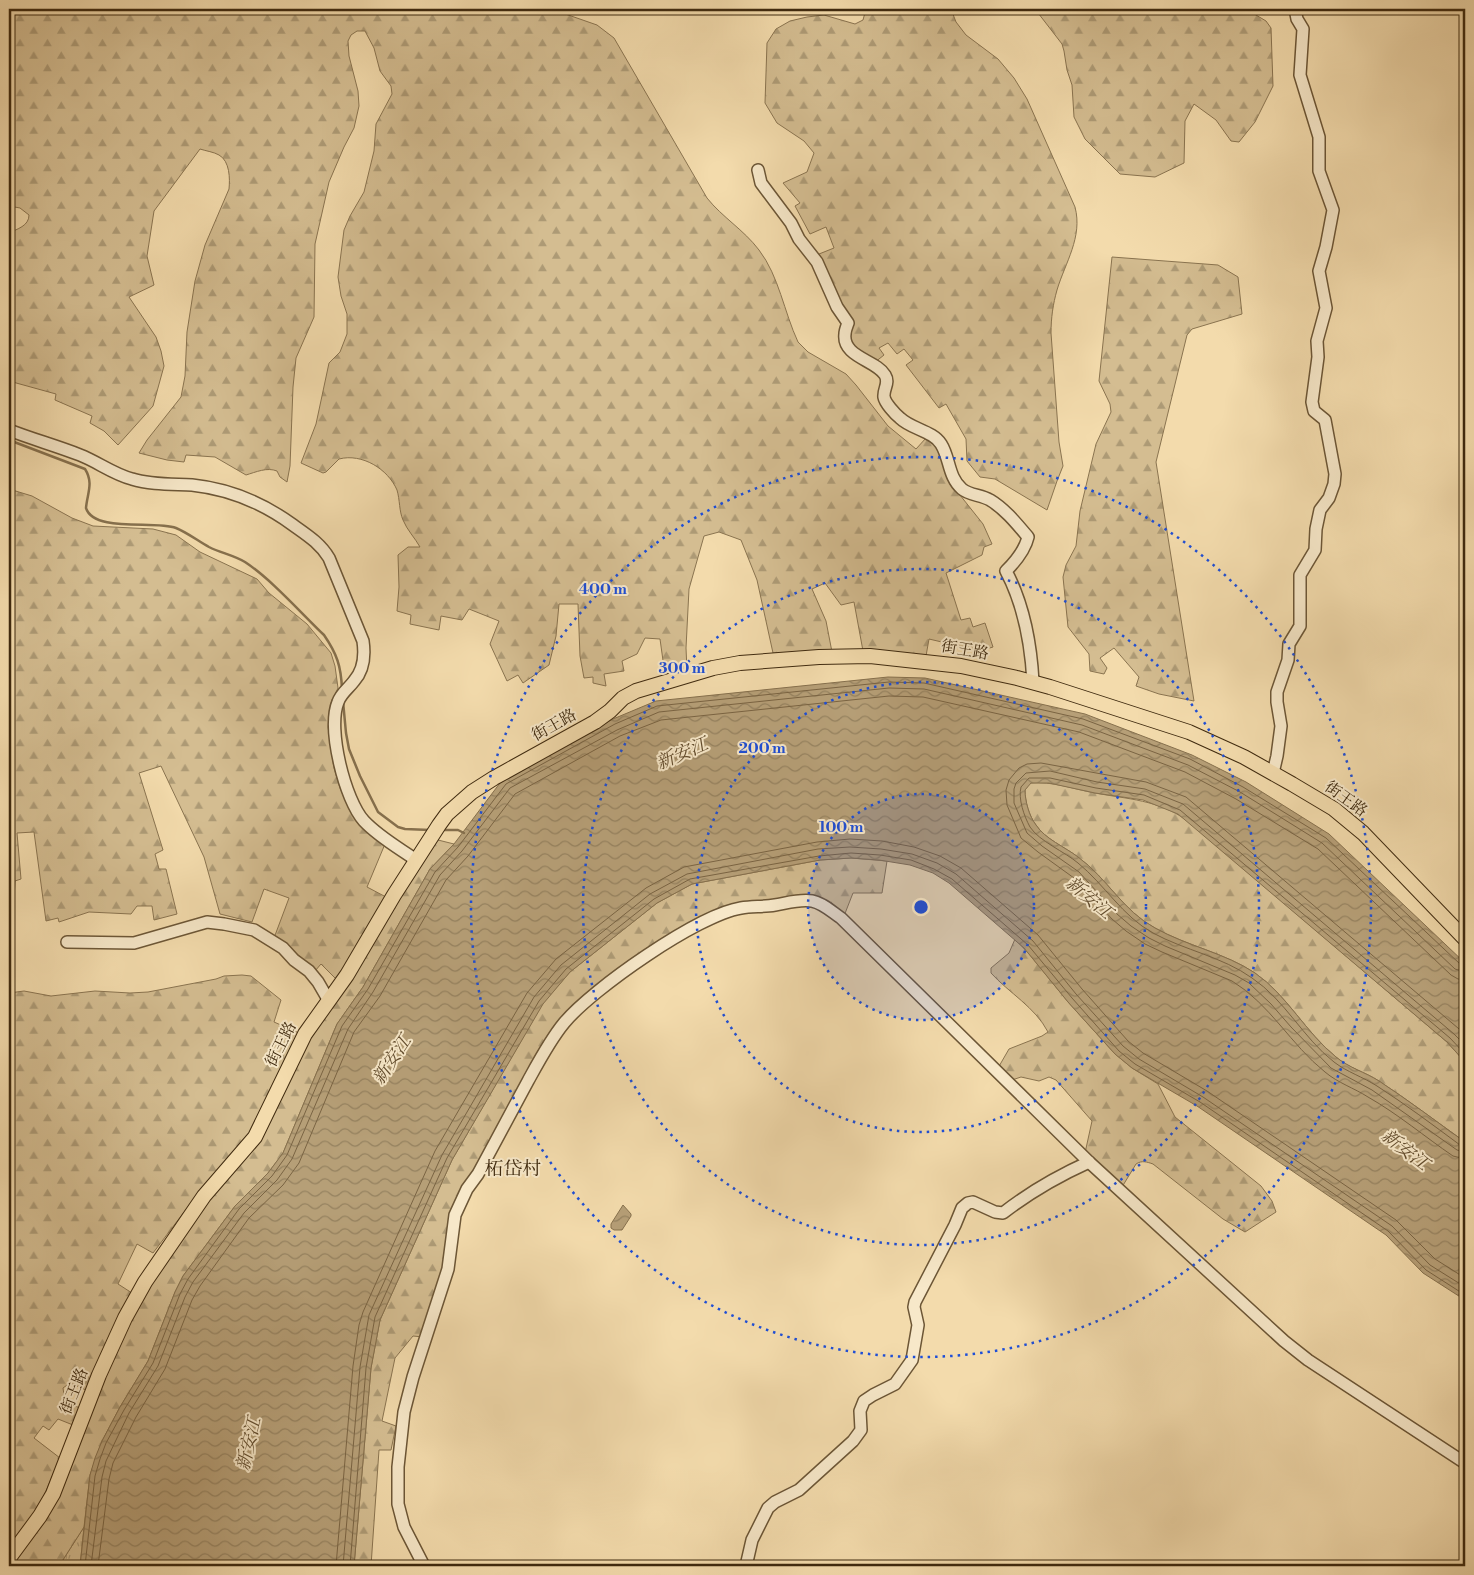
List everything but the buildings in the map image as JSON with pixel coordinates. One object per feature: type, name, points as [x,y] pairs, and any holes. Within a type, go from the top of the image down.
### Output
[{"type":"main road","name":"街王路","points":[[9,1558],[40,1516],[53,1494],[99,1375],[133,1303],[167,1249],[204,1196],[255,1137],[304,1034],[347,975],[416,860],[447,814],[461,800],[494,778],[595,722],[628,694],[727,665],[809,658],[870,656],[961,666],[1032,682],[1189,732],[1237,753],[1334,809],[1362,832],[1465,939]]},
{"type":"street","points":[[1273,773],[1282,726],[1277,692],[1288,660],[1289,644],[1300,626],[1300,575],[1315,550],[1316,529],[1320,510],[1329,498],[1335,474],[1325,420],[1314,411],[1312,402],[1318,357],[1317,341],[1326,308],[1319,270],[1326,247],[1333,210],[1319,171],[1319,137],[1300,75],[1303,29],[1297,19],[1295,9]]},
{"type":"street","points":[[758,170],[761,183],[791,223],[798,239],[817,262],[837,307],[848,322],[845,335],[849,348],[877,366],[886,376],[885,400],[899,418],[940,442],[953,478],[961,488],[991,501],[1012,518],[1028,537],[1015,561],[1006,571],[1023,612],[1032,662],[1032,682]]},
{"type":"street","points":[[9,430],[80,455],[121,476],[138,481],[202,486],[238,494],[264,505],[279,514],[321,546],[329,558],[365,650],[361,672],[341,696],[334,714],[340,764],[349,795],[364,820],[378,834],[416,860]]},
{"type":"street","points":[[424,1566],[404,1527],[398,1504],[401,1434],[410,1388],[448,1269],[454,1222],[467,1189],[478,1174],[535,1070],[563,1024],[576,1010],[640,961],[710,919],[740,908],[804,900],[823,905],[841,918],[1089,1162],[1299,1353],[1465,1463]]},
{"type":"street","points":[[67,942],[134,943],[207,922],[254,930],[283,948],[294,960],[309,971],[329,1001]]},
{"type":"street","points":[[746,1566],[752,1540],[768,1508],[804,1487],[853,1441],[861,1430],[860,1411],[864,1401],[895,1384],[912,1360],[918,1325],[914,1307],[915,1302],[962,1208],[968,1203],[973,1202],[995,1212],[1003,1213],[1041,1186],[1089,1162]]},
{"type":"green space","points":[[9,9],[551,9],[597,25],[614,38],[707,198],[753,243],[766,260],[772,271],[798,342],[808,352],[846,374],[888,426],[916,449],[926,438],[938,445],[948,480],[983,524],[992,544],[984,547],[982,555],[946,573],[961,620],[970,618],[973,627],[985,623],[993,647],[980,651],[929,639],[926,656],[863,651],[854,602],[841,605],[825,583],[812,589],[826,621],[832,652],[773,653],[757,580],[741,540],[719,532],[704,536],[689,589],[686,648],[687,670],[665,675],[660,639],[645,638],[637,654],[622,661],[624,671],[604,674],[606,686],[593,683],[593,677],[584,678],[580,656],[578,604],[559,604],[556,636],[549,665],[523,683],[518,675],[507,681],[490,644],[499,621],[469,609],[462,620],[441,616],[439,630],[410,624],[411,615],[397,611],[399,587],[398,555],[408,547],[420,547],[403,520],[397,490],[393,482],[381,469],[357,458],[339,459],[323,473],[301,463],[316,424],[329,363],[340,352],[347,334],[347,314],[341,296],[338,277],[344,230],[364,192],[374,151],[376,124],[392,94],[391,86],[380,71],[374,48],[365,31],[357,31],[351,35],[348,41],[349,56],[358,91],[359,106],[354,128],[329,182],[315,244],[314,317],[296,358],[290,466],[287,482],[280,477],[277,471],[265,470],[246,475],[215,457],[186,455],[184,462],[139,453],[181,397],[185,376],[187,332],[195,281],[205,245],[229,189],[227,166],[223,158],[215,153],[200,149],[154,211],[147,256],[154,285],[129,297],[156,337],[164,366],[153,406],[118,445],[104,431],[90,423],[92,416],[55,400],[56,394],[9,381],[9,233],[25,224],[29,215],[20,208],[9,206]]},
{"type":"green space","points":[[866,9],[951,9],[956,22],[966,35],[998,59],[1014,78],[1027,99],[1075,207],[1077,229],[1075,239],[1057,290],[1052,316],[1051,333],[1059,442],[1063,466],[1047,510],[995,479],[980,477],[967,461],[966,439],[946,404],[939,408],[906,365],[913,360],[904,349],[897,354],[888,343],[879,348],[884,355],[874,363],[851,347],[819,254],[834,248],[826,227],[810,234],[795,206],[800,203],[783,183],[807,172],[814,153],[804,141],[777,123],[765,103],[767,43],[776,29],[790,21],[824,15],[855,24],[863,20]]},
{"type":"green space","points":[[1035,9],[1246,9],[1266,21],[1271,28],[1273,86],[1255,122],[1239,142],[1231,141],[1216,120],[1194,104],[1185,121],[1184,163],[1155,177],[1120,174],[1085,139],[1074,117],[1072,85],[1062,44]]},
{"type":"green space","points":[[1112,257],[1218,265],[1238,277],[1242,314],[1192,329],[1187,335],[1156,462],[1194,701],[1159,694],[1136,686],[1139,677],[1114,648],[1100,658],[1107,668],[1104,674],[1090,671],[1089,654],[1068,627],[1063,577],[1066,565],[1076,546],[1080,511],[1096,444],[1111,412],[1110,404],[1099,381]]},
{"type":"green space","points":[[9,489],[32,496],[72,518],[93,526],[153,529],[176,535],[200,552],[257,579],[269,593],[307,624],[331,653],[338,688],[331,703],[328,727],[334,768],[348,806],[385,844],[367,887],[386,897],[338,981],[321,964],[315,971],[296,953],[274,938],[289,898],[264,889],[252,922],[220,914],[204,857],[161,766],[139,773],[163,850],[155,854],[159,869],[166,869],[177,914],[154,920],[152,906],[137,906],[131,914],[89,912],[59,922],[58,918],[46,921],[34,832],[17,833],[21,879],[15,881],[14,899],[9,899]]},
{"type":"green space","points":[[1030,783],[1055,784],[1142,801],[1165,808],[1186,820],[1447,1042],[1465,1062],[1465,1142],[1379,1081],[1336,1057],[1315,1037],[1277,992],[1255,973],[1231,960],[1167,934],[1134,913],[1088,865],[1040,830],[1031,817],[1027,804],[1025,790]]},
{"type":"green space","points":[[434,839],[454,844],[430,869],[363,987],[337,1024],[283,1153],[268,1173],[235,1206],[183,1276],[148,1361],[102,1441],[90,1475],[84,1527],[59,1566],[9,1566],[92,1403],[137,1305],[215,1189]]},
{"type":"green space","points":[[851,858],[887,861],[882,893],[853,893],[844,916],[818,900],[697,922],[581,1003],[460,1196],[447,1262],[423,1337],[413,1336],[395,1358],[382,1421],[396,1426],[391,1450],[379,1450],[371,1566],[354,1566],[371,1368],[380,1320],[452,1160],[543,1003],[570,972],[657,903],[692,884],[820,860]]},
{"type":"green space","points":[[1015,939],[1115,1054],[1132,1068],[1158,1084],[1175,1117],[1261,1186],[1272,1201],[1276,1212],[1245,1232],[1223,1219],[1153,1164],[1147,1162],[1136,1164],[1122,1187],[1085,1153],[1092,1121],[1056,1080],[1049,1077],[1039,1081],[1021,1077],[1012,1080],[998,1068],[1009,1049],[1048,1032],[1036,1015],[991,973],[991,968],[1009,953]]},
{"type":"green space","points":[[224,976],[251,976],[281,1000],[274,1022],[299,1033],[258,1121],[232,1157],[197,1195],[153,1253],[137,1244],[118,1284],[132,1293],[86,1390],[70,1383],[63,1388],[65,1402],[80,1408],[73,1425],[58,1419],[49,1430],[43,1426],[34,1438],[60,1458],[34,1516],[11,1544],[9,1542],[9,993],[24,991],[51,996],[95,991],[148,992]]},
{"type":"green space","points":[[84,1527],[80,1566],[59,1566]]},
{"type":"water","name":"新安江","points":[[888,677],[925,678],[1085,714],[1192,755],[1246,782],[1329,834],[1465,963],[1465,1062],[1447,1042],[1178,814],[1143,800],[1095,793],[1049,783],[1031,783],[1025,790],[1029,813],[1040,830],[1088,865],[1124,904],[1144,921],[1167,934],[1231,960],[1255,973],[1277,992],[1315,1037],[1336,1057],[1379,1081],[1465,1142],[1465,1300],[1423,1273],[1386,1235],[1197,1106],[1132,1068],[1115,1054],[1068,1002],[1024,948],[949,883],[933,873],[910,865],[851,858],[820,860],[692,884],[657,903],[570,972],[543,1004],[452,1160],[380,1320],[371,1368],[354,1566],[80,1566],[90,1475],[95,1458],[120,1407],[148,1361],[183,1276],[235,1206],[268,1173],[283,1153],[337,1024],[363,987],[430,869],[454,844],[503,779],[613,719],[656,701]]},
{"type":"water","points":[[623,1205],[631,1216],[622,1230],[614,1230],[611,1228],[611,1224]]},
{"type":"waterway","points":[[9,440],[85,469],[90,484],[86,508],[91,516],[100,521],[176,528],[209,547],[245,562],[255,569],[324,635],[338,660],[342,689]]},
{"type":"waterway","points":[[343,701],[349,749],[378,812],[398,827],[430,830]]},
{"type":"waterway","points":[[443,830],[458,830],[464,833]]},
{"type":"district","name":"柘岱村","points":[[513,1169]]}]
